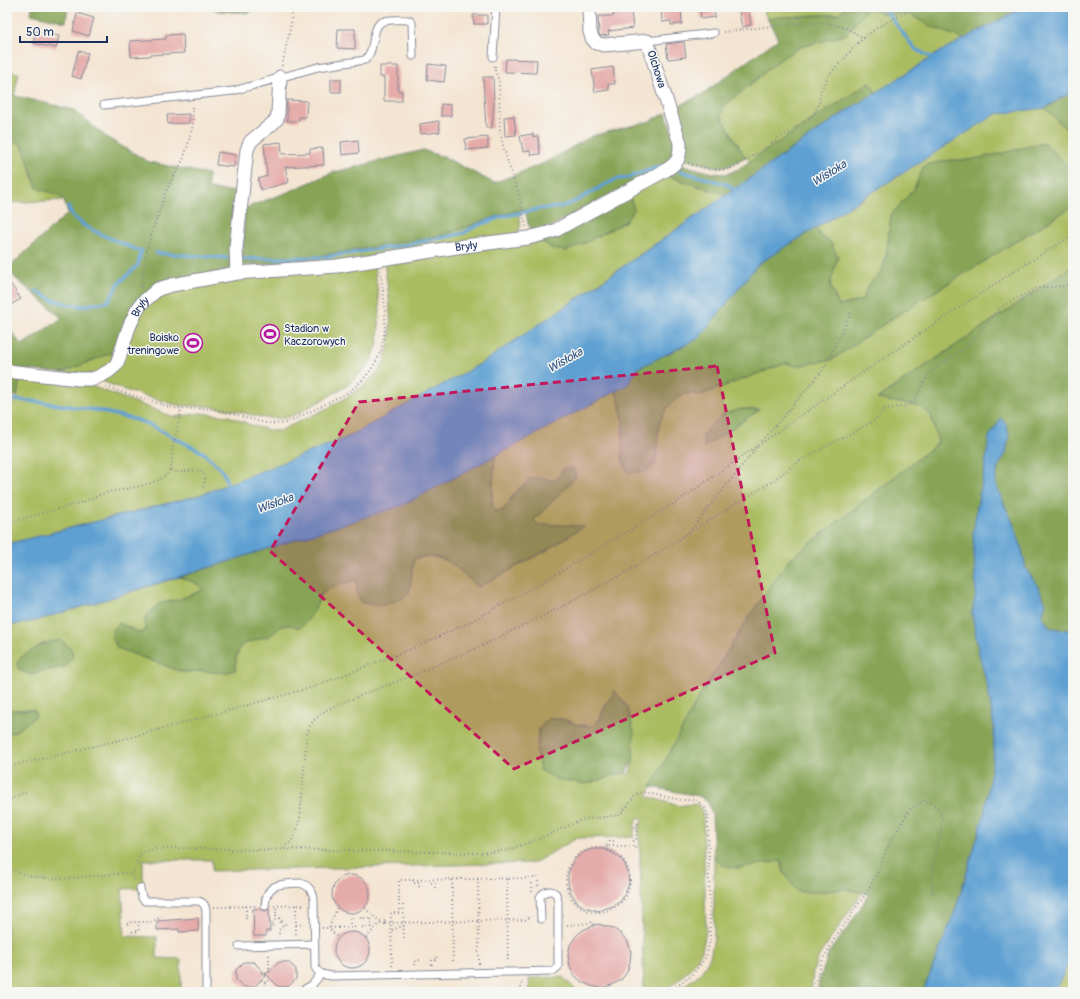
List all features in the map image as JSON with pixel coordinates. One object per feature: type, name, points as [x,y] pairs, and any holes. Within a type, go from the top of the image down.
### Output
[{"type":"street","name":"Olchowa","points":[[589,7],[590,32],[596,43],[604,45],[647,41],[680,142],[679,157],[677,160]]},
{"type":"street","points":[[237,273],[236,247],[248,145],[276,118],[278,113],[280,77]]},
{"type":"street","name":"Bryły","points":[[7,371],[79,379],[93,379],[109,372],[116,365],[129,326],[140,306],[158,289],[237,273],[337,266],[457,247],[528,238],[556,230],[666,170],[675,164],[677,160]]},
{"type":"lane","points":[[493,57],[496,7]]},
{"type":"lane","points":[[104,105],[233,91],[318,67],[365,60],[371,50],[379,24],[388,20],[409,20],[412,23],[413,56]]},
{"type":"lane","points":[[647,41],[714,33]]},
{"type":"lane","points":[[265,906],[268,892],[277,885],[300,883],[308,887],[312,892],[314,899],[315,967],[321,974],[332,976],[550,972],[556,970],[558,967],[558,901],[557,895],[554,892],[546,891],[540,897],[541,919]]},
{"type":"lane","points":[[140,888],[142,898],[145,901],[198,901],[202,902],[205,906],[206,992]]},
{"type":"lane","points":[[239,946],[314,944]]},
{"type":"lane","points":[[300,992],[312,985],[321,974]]},
{"type":"path","points":[[280,77],[291,24],[292,7]]},
{"type":"path","points":[[677,160],[713,170],[729,169],[739,164],[808,119],[815,112],[819,103],[821,90],[828,76],[859,42],[875,29],[915,7]]},
{"type":"path","points":[[714,33],[798,23],[829,23],[848,29],[864,38]]},
{"type":"path","points":[[493,57],[495,72],[499,80],[500,131],[509,166],[522,206],[524,218]]},
{"type":"path","points":[[140,306],[144,260],[150,238],[167,189],[183,160],[193,126],[191,96]]},
{"type":"path","points":[[7,766],[139,735],[313,687],[416,647],[466,624],[540,584],[678,501],[891,352],[1013,272],[1073,235]]},
{"type":"path","points":[[98,377],[104,386],[108,388],[173,408],[219,410],[264,422],[281,424],[290,422],[345,394],[362,380],[379,357],[382,347],[386,316],[378,259]]},
{"type":"path","points":[[280,849],[291,842],[296,833],[300,818],[307,734],[310,726],[319,714],[479,647],[567,604],[632,569],[768,484],[801,460],[874,421],[885,409],[907,406],[914,402],[926,379],[933,370],[966,347],[978,335],[993,314],[1001,307],[1037,288],[1073,284]]},
{"type":"path","points":[[687,534],[759,444],[824,370],[852,311]]},
{"type":"path","points":[[7,522],[86,501],[108,492],[121,490],[160,479],[170,470],[181,409]]},
{"type":"path","points":[[170,470],[175,472],[197,470],[205,477],[203,488]]},
{"type":"path","points":[[7,801],[27,792]]},
{"type":"path","points":[[132,876],[140,856],[144,852],[155,849],[280,849],[482,853],[508,850],[533,842],[581,820],[619,815],[634,797],[643,792],[681,800],[696,800],[704,806],[708,815],[710,940],[706,957],[691,976],[669,992]]},
{"type":"path","points":[[814,992],[822,959],[869,889],[887,848],[909,810],[925,800],[933,803],[940,812],[942,827],[934,856],[932,877],[933,895]]},
{"type":"path","points":[[635,851],[634,841],[637,837],[636,826],[640,820]]},
{"type":"path","points":[[606,847],[606,841],[614,841]]},
{"type":"path","points":[[606,847],[619,855],[626,862],[630,871],[631,880],[629,890],[625,898],[610,910],[601,912],[586,910],[578,905],[572,898],[567,884],[566,877],[571,862],[576,856],[590,848],[598,847],[635,846]]},
{"type":"path","points":[[7,868],[38,877],[54,879],[124,873],[132,876],[140,888]]},
{"type":"path","points":[[399,913],[399,880],[538,878],[538,885]]},
{"type":"path","points":[[478,879],[479,960]]},
{"type":"path","points":[[507,879],[508,960]]},
{"type":"path","points":[[413,880],[413,883],[419,883],[419,887]]},
{"type":"path","points":[[430,880],[430,883],[435,883],[435,888]]},
{"type":"path","points":[[452,880],[453,961]]},
{"type":"path","points":[[562,887],[567,884]]},
{"type":"path","points":[[296,905],[296,939]]},
{"type":"path","points":[[281,923],[277,916],[275,906],[311,905]]},
{"type":"path","points":[[403,905],[404,940]]},
{"type":"path","points":[[246,906],[246,920]]},
{"type":"path","points":[[212,907],[252,906]]},
{"type":"path","points":[[328,928],[337,908]]},
{"type":"path","points":[[365,908],[379,921],[385,921],[385,923]]},
{"type":"path","points":[[392,971],[391,913],[403,913]]},
{"type":"path","points":[[127,924],[132,922],[150,922],[163,916]]},
{"type":"path","points":[[273,926],[271,924],[277,916]]},
{"type":"path","points":[[277,916],[286,924],[281,928]]},
{"type":"path","points":[[366,938],[379,924],[385,923],[525,920],[532,916]]},
{"type":"path","points":[[319,928],[371,927],[371,918],[350,918],[350,927]]},
{"type":"path","points":[[132,932],[139,931],[138,922]]},
{"type":"path","points":[[563,926],[592,922],[594,926]]},
{"type":"path","points":[[296,925],[304,924]]},
{"type":"path","points":[[392,930],[403,927]]},
{"type":"path","points":[[328,928],[338,938]]},
{"type":"path","points":[[261,973],[270,972],[269,949]]},
{"type":"path","points":[[433,960],[436,960],[436,955]]},
{"type":"path","points":[[417,960],[420,960],[420,957]]},
{"type":"path","points":[[519,992],[522,987],[523,972]]},
{"type":"path","points":[[265,984],[271,979]]},
{"type":"path","points":[[261,980],[265,984],[266,992]]},
{"type":"highlighted area","points":[[717,366],[775,653],[514,769],[270,551],[359,402]]},
{"type":"green space","points":[[32,7],[68,7],[66,22],[31,14]]},
{"type":"green space","points":[[210,7],[251,7],[250,13],[218,11]]},
{"type":"green space","points":[[762,7],[845,7],[839,14],[767,18]]},
{"type":"green space","points":[[845,7],[1024,7],[964,39],[930,26],[909,14],[885,14],[868,8],[845,35],[800,47],[782,58],[723,107],[721,116],[745,157],[729,166],[717,167],[683,159],[673,109],[702,94],[778,39],[767,18],[839,14]]},
{"type":"green space","points":[[868,8],[885,14],[909,14],[930,26],[964,39],[940,52],[876,93],[870,82],[750,161],[745,157],[721,115],[723,107],[781,58],[800,47],[845,35]]},
{"type":"green space","points":[[7,71],[19,73],[14,96],[7,94]]},
{"type":"green space","points":[[870,82],[876,93],[845,112],[726,195],[665,175],[679,164],[713,173],[727,174],[738,169]]},
{"type":"green space","points":[[1073,91],[1073,135],[1045,108]]},
{"type":"green space","points":[[7,94],[74,110],[106,137],[149,162],[208,174],[208,189],[238,192],[232,269],[151,290],[118,350],[61,373],[7,368],[7,327],[22,345],[62,318],[7,271],[7,269],[68,213],[63,199],[58,195],[37,188],[22,144],[7,140]]},
{"type":"green space","points":[[1045,108],[1073,135],[1073,172],[1045,143],[969,160],[952,160],[924,165],[914,189],[891,215],[887,251],[882,272],[869,284],[862,300],[839,306],[830,286],[838,257],[831,243],[820,235],[816,228],[996,114]]},
{"type":"green space","points":[[666,113],[675,140],[672,161],[541,232],[531,230],[525,209],[504,214],[442,235],[283,262],[242,263],[245,208],[288,192],[331,173],[423,150],[446,158],[494,183],[544,163],[592,136],[650,121]]},
{"type":"green space","points":[[7,140],[22,144],[37,188],[55,193],[64,200],[7,203]]},
{"type":"green space","points":[[1045,143],[1073,172],[1073,206],[894,317],[833,359],[796,366],[786,363],[701,395],[689,394],[679,397],[668,408],[661,419],[654,465],[648,470],[638,473],[628,472],[622,454],[623,422],[616,391],[627,385],[638,368],[699,338],[758,264],[816,228],[820,235],[831,243],[838,257],[830,286],[839,306],[862,300],[869,284],[882,272],[887,251],[891,215],[914,189],[924,165],[952,160],[969,160]]},
{"type":"green space","points":[[665,175],[726,195],[482,363],[346,438],[200,495],[7,544],[7,403],[16,403],[20,377],[94,387],[174,417],[201,413],[229,416],[253,426],[279,431],[320,412],[348,396],[372,378],[382,366],[389,344],[390,333],[389,297],[384,262],[541,241],[553,249],[566,251],[587,242],[626,221],[629,194]]},
{"type":"green space","points":[[629,194],[634,209],[626,221],[587,242],[566,251],[553,249],[541,241]]},
{"type":"green space","points":[[1073,206],[1073,266],[878,398],[919,406],[931,415],[938,443],[790,559],[752,612],[700,695],[647,796],[679,806],[691,804],[699,805],[703,814],[706,931],[702,951],[692,967],[675,983],[661,992],[635,992],[644,991],[639,826],[643,820],[639,817],[635,824],[634,837],[577,838],[534,863],[212,871],[212,860],[143,860],[143,888],[122,889],[125,936],[157,937],[157,958],[181,959],[181,992],[7,992],[7,862],[10,843],[7,832],[7,734],[16,731],[34,710],[7,710],[7,626],[35,621],[180,577],[198,584],[203,590],[178,600],[161,603],[148,613],[146,630],[141,633],[119,623],[113,638],[117,648],[183,672],[235,670],[236,658],[241,645],[271,635],[281,626],[291,625],[317,605],[320,595],[330,588],[344,582],[357,580],[411,580],[414,559],[434,557],[450,563],[478,587],[549,549],[561,525],[537,525],[534,520],[576,477],[564,468],[555,482],[543,478],[515,493],[503,511],[494,511],[492,497],[495,456],[616,391],[623,423],[622,460],[654,465],[659,422],[666,408],[679,397],[690,393],[701,395],[786,363],[796,366],[833,359],[894,317]],"holes":[[[741,409],[759,410],[704,447]],[[45,643],[42,671],[31,675],[17,661]],[[615,691],[633,761],[629,775],[626,772],[585,784],[536,752],[539,729],[548,719],[562,719],[579,725],[592,726],[600,719],[605,706]]]},
{"type":"green space","points":[[519,210],[520,229],[516,235],[328,263],[242,266],[242,263],[283,262],[442,235]]},
{"type":"green space","points":[[374,264],[380,308],[378,343],[372,360],[360,374],[345,387],[299,413],[286,418],[264,418],[237,411],[207,406],[183,406],[128,391],[104,382],[103,379],[140,313],[159,293],[213,280]]},
{"type":"green space","points":[[1073,266],[1073,629],[1066,630],[1050,628],[1042,615],[1038,587],[1026,569],[1021,546],[1014,525],[995,483],[998,467],[1006,453],[989,437],[973,533],[976,592],[972,614],[979,653],[988,689],[994,727],[994,751],[984,815],[969,866],[955,911],[923,992],[817,992],[829,952],[847,929],[869,894],[845,889],[817,892],[798,892],[784,873],[781,861],[737,868],[722,865],[714,856],[712,814],[708,802],[699,796],[651,787],[700,695],[752,612],[790,559],[938,443],[931,415],[919,406],[877,399]]},
{"type":"green space","points":[[118,350],[112,362],[98,374],[61,373]]},
{"type":"green space","points":[[7,376],[20,377],[17,396],[7,396]]},
{"type":"green space","points":[[741,409],[759,410],[704,447],[703,435],[711,425],[724,414]]},
{"type":"green space","points":[[495,456],[492,497],[494,511],[503,511],[515,493],[530,478],[543,478],[555,481],[564,468],[573,468],[576,477],[534,520],[537,525],[584,526],[549,549],[478,587],[450,563],[434,557],[414,559],[409,594],[399,600],[380,606],[362,603],[357,593],[357,580],[337,586],[320,595],[313,613],[300,628],[291,625],[281,626],[271,635],[241,645],[236,658],[235,670],[226,673],[201,671],[183,672],[117,648],[112,630],[119,623],[141,633],[146,630],[144,623],[148,613],[161,603],[178,600],[203,590],[198,584],[180,577],[403,505]]},
{"type":"green space","points":[[60,640],[71,648],[73,656],[65,667],[42,671],[31,675],[18,668],[17,661],[29,652],[45,643]]},
{"type":"green space","points":[[615,691],[628,708],[634,733],[633,761],[626,772],[586,784],[556,779],[540,770],[536,752],[539,729],[548,719],[562,719],[579,725],[592,726],[600,719],[605,706]]},
{"type":"green space","points":[[7,710],[34,710],[36,716],[16,731],[7,734]]},
{"type":"green space","points":[[714,856],[722,865],[781,861],[784,873],[817,892],[845,889],[862,893],[819,956],[813,972],[811,992],[676,992],[701,973],[710,957],[714,937]]},
{"type":"green space","points":[[1073,948],[1073,992],[1053,992],[1065,971]]},
{"type":"green space","points":[[563,977],[578,992],[530,992],[529,978]]},
{"type":"water","name":"Wisłoka","points":[[1024,7],[1073,7],[1073,91],[1045,108],[996,114],[758,264],[699,338],[638,368],[627,385],[403,505],[220,564],[35,621],[7,626],[7,544],[200,495],[346,438],[482,363],[587,292],[845,112],[940,52]]},
{"type":"water","points":[[1001,418],[1006,424],[1009,435],[1006,453],[998,467],[995,483],[1014,525],[1021,546],[1026,569],[1038,587],[1046,603],[1042,616],[1050,628],[1066,630],[1073,629],[1073,948],[1065,971],[1053,992],[923,992],[955,911],[969,866],[984,815],[994,751],[994,727],[988,689],[979,653],[972,614],[976,592],[973,533],[989,437]]},
{"type":"building","points":[[661,7],[681,7],[682,24],[671,25],[671,21],[662,22]]},
{"type":"building","points":[[700,7],[714,7],[715,17],[701,19]]},
{"type":"building","points":[[738,7],[748,7],[751,25],[742,27]]},
{"type":"building","points":[[631,10],[633,28],[608,31],[609,35],[600,36],[598,16],[614,16],[613,12]]},
{"type":"building","points":[[77,13],[94,18],[89,36],[73,31]]},
{"type":"building","points":[[473,15],[487,15],[487,24],[474,24]]},
{"type":"building","points":[[338,29],[355,29],[355,49],[337,48]]},
{"type":"building","points":[[36,31],[59,36],[56,48],[33,43]]},
{"type":"building","points":[[183,34],[184,53],[131,57],[130,41],[166,39],[166,35]]},
{"type":"building","points":[[684,42],[686,57],[668,59],[666,44]]},
{"type":"building","points":[[78,51],[88,53],[81,79],[72,76]]},
{"type":"building","points":[[506,59],[537,60],[536,73],[505,72]]},
{"type":"building","points":[[428,64],[446,66],[444,82],[427,80]]},
{"type":"building","points":[[380,66],[398,66],[398,91],[402,91],[402,101],[384,101],[384,77],[380,77]]},
{"type":"building","points":[[613,67],[615,84],[608,84],[609,90],[595,92],[592,70]]},
{"type":"building","points":[[483,77],[493,77],[494,103],[492,128],[486,128]]},
{"type":"building","points":[[331,79],[341,79],[341,92],[331,92]]},
{"type":"building","points":[[287,100],[307,101],[306,117],[299,117],[299,121],[287,121]]},
{"type":"building","points":[[441,104],[451,105],[451,116],[441,116]]},
{"type":"building","points":[[189,114],[189,123],[168,124],[167,115]]},
{"type":"building","points":[[514,116],[516,135],[505,136],[504,117]]},
{"type":"building","points":[[439,121],[440,132],[421,134],[420,124]]},
{"type":"building","points":[[533,134],[533,137],[538,136],[540,154],[531,155],[530,151],[523,152],[520,136]]},
{"type":"building","points":[[488,137],[488,148],[466,150],[465,139]]},
{"type":"building","points":[[358,140],[359,153],[342,155],[341,142]]},
{"type":"building","points":[[281,142],[282,154],[310,153],[310,149],[323,148],[324,165],[285,167],[289,182],[261,190],[258,179],[267,176],[264,144]]},
{"type":"building","points":[[218,152],[236,155],[234,167],[216,165]]},
{"type":"building","points":[[7,279],[21,299],[7,305]]},
{"type":"building","points":[[593,849],[602,849],[619,857],[625,864],[629,883],[621,901],[613,906],[598,911],[584,907],[576,901],[568,884],[568,875],[571,865],[576,858],[584,852]]},
{"type":"building","points":[[347,875],[355,875],[365,880],[369,887],[369,901],[365,908],[355,913],[347,913],[337,908],[335,905],[332,898],[332,890],[337,880],[340,878]]},
{"type":"building","points":[[253,909],[261,909],[265,911],[269,909],[270,931],[266,931],[266,936],[254,936]]},
{"type":"building","points":[[198,918],[198,931],[179,932],[179,929],[157,930],[157,921]]},
{"type":"building","points":[[598,924],[613,928],[621,934],[628,942],[631,952],[627,972],[621,980],[612,985],[601,988],[582,982],[574,975],[570,966],[568,955],[570,945],[576,936],[583,930]]},
{"type":"building","points":[[356,932],[365,937],[369,943],[369,957],[365,963],[356,968],[348,968],[339,963],[335,957],[334,946],[339,937],[345,933]]},
{"type":"building","points":[[244,962],[254,962],[266,975],[254,987],[244,987],[236,980],[236,970]]},
{"type":"building","points":[[279,962],[288,962],[296,969],[296,979],[289,986],[279,987],[266,974]]},
{"type":"waterway","points":[[883,7],[915,49],[935,59]]},
{"type":"waterway","points":[[243,259],[326,257],[399,246],[451,236],[464,233],[476,226],[501,217],[539,209],[561,207],[576,201],[617,179],[627,178],[658,167],[663,167]]},
{"type":"waterway","points":[[680,171],[726,184],[737,191]]},
{"type":"waterway","points":[[68,207],[72,216],[85,226],[100,234],[142,251]]},
{"type":"waterway","points":[[36,291],[53,300],[68,304],[82,306],[106,302],[110,299],[119,283],[138,265],[141,250]]},
{"type":"waterway","points":[[156,253],[227,258]]},
{"type":"waterway","points":[[7,399],[95,410],[148,424],[204,453],[219,467],[224,474],[229,488]]},
{"type":"place","name":"Stadion w Kaczorowych","points":[[270,334]]},
{"type":"place","name":"Boisko treningowe","points":[[193,343]]}]
